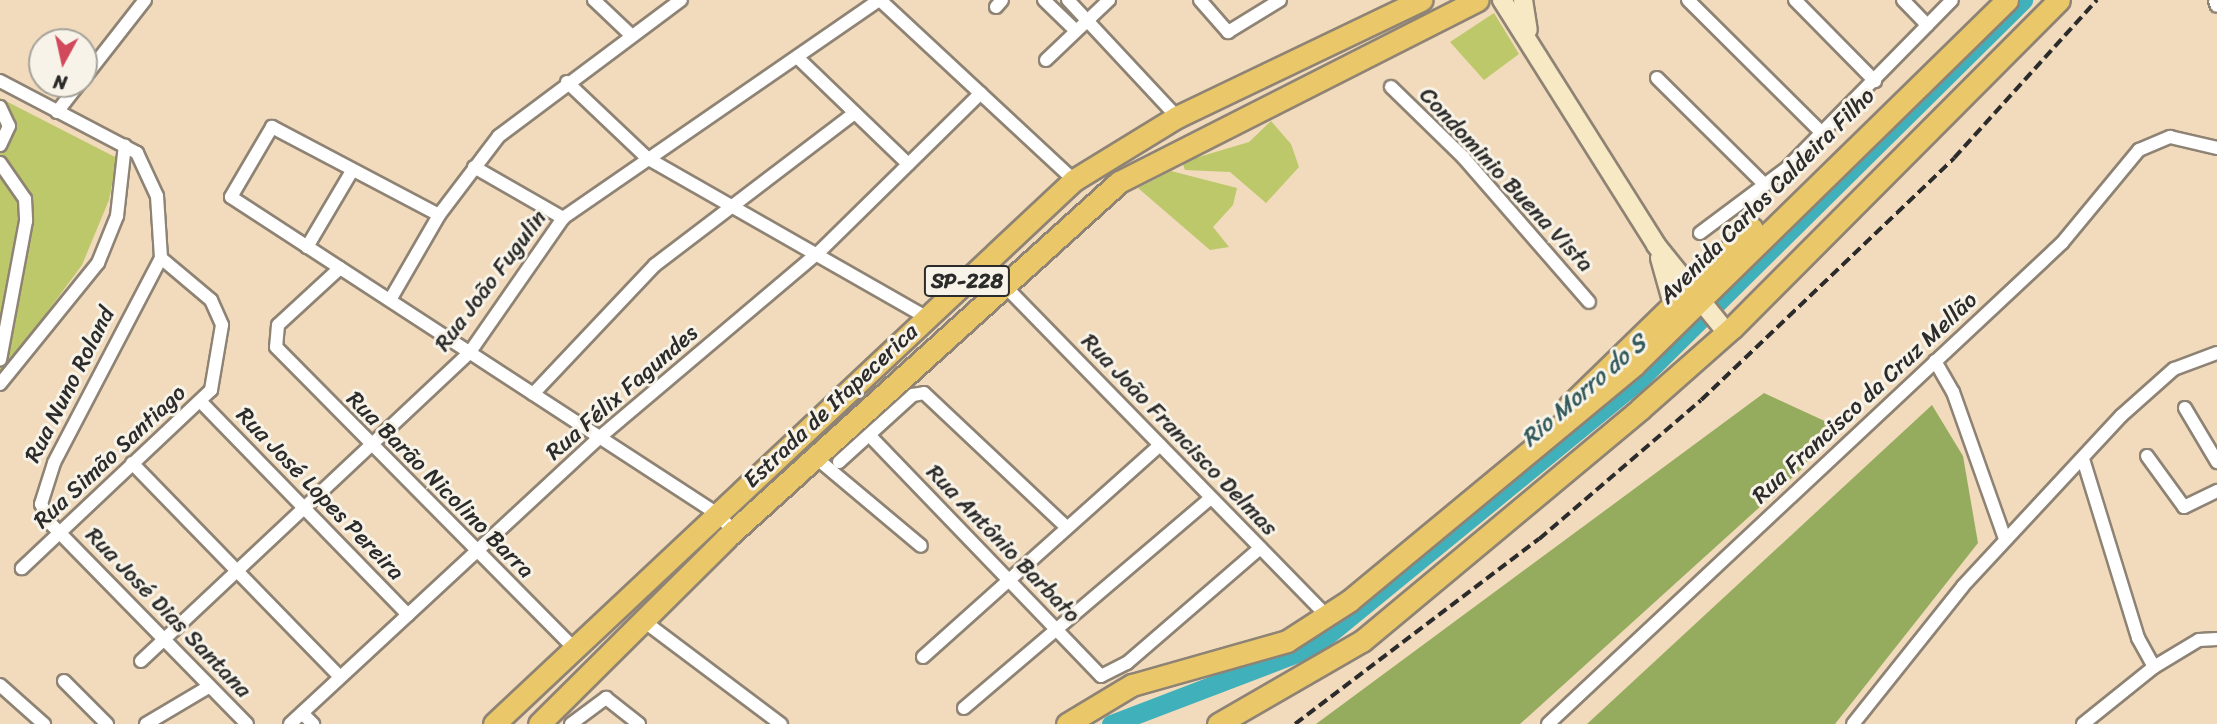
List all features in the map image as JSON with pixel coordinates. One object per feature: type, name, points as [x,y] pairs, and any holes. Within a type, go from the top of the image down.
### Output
[{"type":"main road","name":"Estrada de Itapecerica","points":[[494,724],[576,650],[716,513],[1074,180],[1177,117],[1421,0]]},
{"type":"main road","points":[[1346,62],[1389,30],[1452,0]]},
{"type":"main road","name":"Estrada de Itapecerica","points":[[540,724],[641,619],[1002,283],[1147,163],[1346,62],[1478,0]]},
{"type":"main road","points":[[1502,0],[1529,33],[1656,244],[1702,306]]},
{"type":"main road","points":[[1523,0],[1529,33]]},
{"type":"main road","points":[[1525,453],[1702,306],[1932,58],[2007,0]]},
{"type":"main road","name":"Avenida Carlos Caldeira Filho","points":[[1219,724],[1362,640],[1702,306],[2059,0]]},
{"type":"main road","name":"Avenida Carlos Caldeira Filho","points":[[1067,724],[1132,685],[1247,657],[1327,617],[1525,453],[1605,392],[1677,323],[1702,306]]},
{"type":"main road","points":[[611,649],[650,597],[705,545],[716,513]]},
{"type":"street","points":[[98,60],[145,0]]},
{"type":"street","points":[[594,0],[631,35]]},
{"type":"street","points":[[390,300],[439,215],[499,136],[567,82],[681,0]]},
{"type":"street","points":[[880,0],[1074,180]]},
{"type":"street","name":"Rua João Fugulin","points":[[141,662],[234,569],[470,352],[564,218],[647,158],[880,0]]},
{"type":"street","points":[[1044,0],[1075,30]]},
{"type":"street","points":[[1068,0],[1177,117]]},
{"type":"street","points":[[1046,60],[1086,18],[1109,0]]},
{"type":"street","points":[[1200,0],[1228,32],[1280,0]]},
{"type":"street","points":[[1688,0],[1823,134]]},
{"type":"street","points":[[1795,0],[1875,81]]},
{"type":"street","points":[[1903,0],[1927,25]]},
{"type":"street","points":[[1700,233],[1765,185],[1823,134],[1952,0]]},
{"type":"street","points":[[2215,0],[2217,6]]},
{"type":"street","points":[[798,58],[853,114],[908,164]]},
{"type":"street","points":[[1657,78],[1765,185]]},
{"type":"street","points":[[0,81],[137,153],[157,196],[161,258]]},
{"type":"street","points":[[567,82],[647,158],[732,208],[818,253],[927,318]]},
{"type":"street","name":"Condominio Buena Vista","points":[[1391,87],[1463,157],[1589,302]]},
{"type":"street","name":"Rua Félix Fagundes","points":[[290,724],[600,437],[818,253],[981,93]]},
{"type":"street","points":[[57,112],[68,98]]},
{"type":"street","points":[[0,107],[9,126],[0,145]]},
{"type":"street","points":[[533,394],[633,285],[853,114]]},
{"type":"street","points":[[439,215],[275,128],[265,131],[231,194],[234,199],[716,513],[734,531]]},
{"type":"street","name":"Rua Francisco da Cruz Mellão","points":[[1548,724],[2090,214],[2147,143],[2170,136],[2217,148]]},
{"type":"street","points":[[0,384],[98,263],[117,216],[125,145]]},
{"type":"street","points":[[0,163],[25,199],[26,221],[0,360]]},
{"type":"street","points":[[474,167],[564,218]]},
{"type":"street","points":[[307,247],[352,171]]},
{"type":"street","name":"Rua Simão Santiago","points":[[22,568],[132,463],[201,402],[218,373],[221,316],[161,258]]},
{"type":"street","name":"Rua Nuno Roland","points":[[59,532],[40,504],[47,477],[161,258]]},
{"type":"street","name":"Rua Barão Nicolino Barra","points":[[340,268],[278,325],[276,347],[476,552],[576,650]]},
{"type":"street","name":"Rua João Francisco Delmas","points":[[1002,283],[1327,617]]},
{"type":"street","points":[[1853,724],[2005,539],[2158,382],[2217,353]]},
{"type":"street","points":[[1935,361],[1953,392],[2005,539]]},
{"type":"street","points":[[839,462],[913,395],[924,393],[1066,527]]},
{"type":"street","name":"Rua José Lopes Pereira","points":[[201,402],[408,615]]},
{"type":"street","points":[[2185,408],[2217,462]]},
{"type":"street","name":"Rua Antônio Barbato","points":[[870,436],[1010,577],[1092,672],[1107,676],[1260,548]]},
{"type":"street","points":[[923,657],[1160,445]]},
{"type":"street","points":[[2147,456],[2184,506],[2217,491]]},
{"type":"street","points":[[815,457],[921,546]]},
{"type":"street","points":[[2083,459],[2138,638],[2154,667]]},
{"type":"street","points":[[132,463],[340,677]]},
{"type":"street","points":[[964,708],[1210,498]]},
{"type":"street","name":"Rua José Dias Santana","points":[[59,532],[247,724]]},
{"type":"street","points":[[641,619],[780,724]]},
{"type":"street","points":[[2083,724],[2154,667],[2199,640],[2217,638],[2217,629]]},
{"type":"street","points":[[64,681],[107,724]]},
{"type":"street","points":[[0,685],[44,724]]},
{"type":"street","points":[[146,724],[210,686]]},
{"type":"street","points":[[571,724],[606,698],[639,724]]},
{"type":"street","points":[[302,713],[313,724]]},
{"type":"green space","points":[[1494,13],[1519,54],[1484,80],[1450,42]]},
{"type":"green space","points":[[0,98],[117,158],[109,200],[82,265],[0,376]]},
{"type":"green space","points":[[1271,121],[1291,144],[1299,167],[1266,203],[1230,172],[1185,170],[1182,162],[1249,142]]},
{"type":"green space","points":[[1171,171],[1237,188],[1233,205],[1213,227],[1229,247],[1210,250],[1138,188]]},
{"type":"green space","points":[[1764,393],[1829,423],[1804,467],[1520,724],[1316,724]]},
{"type":"green space","points":[[1932,405],[1963,456],[1978,543],[1835,724],[1587,724]]},
{"type":"waterway","name":"Rio Morro do S","points":[[1111,724],[1313,647],[1638,381],[2023,0]]},
{"type":"railway","points":[[1295,724],[1539,539],[1701,400],[1954,158],[2097,0]]}]
